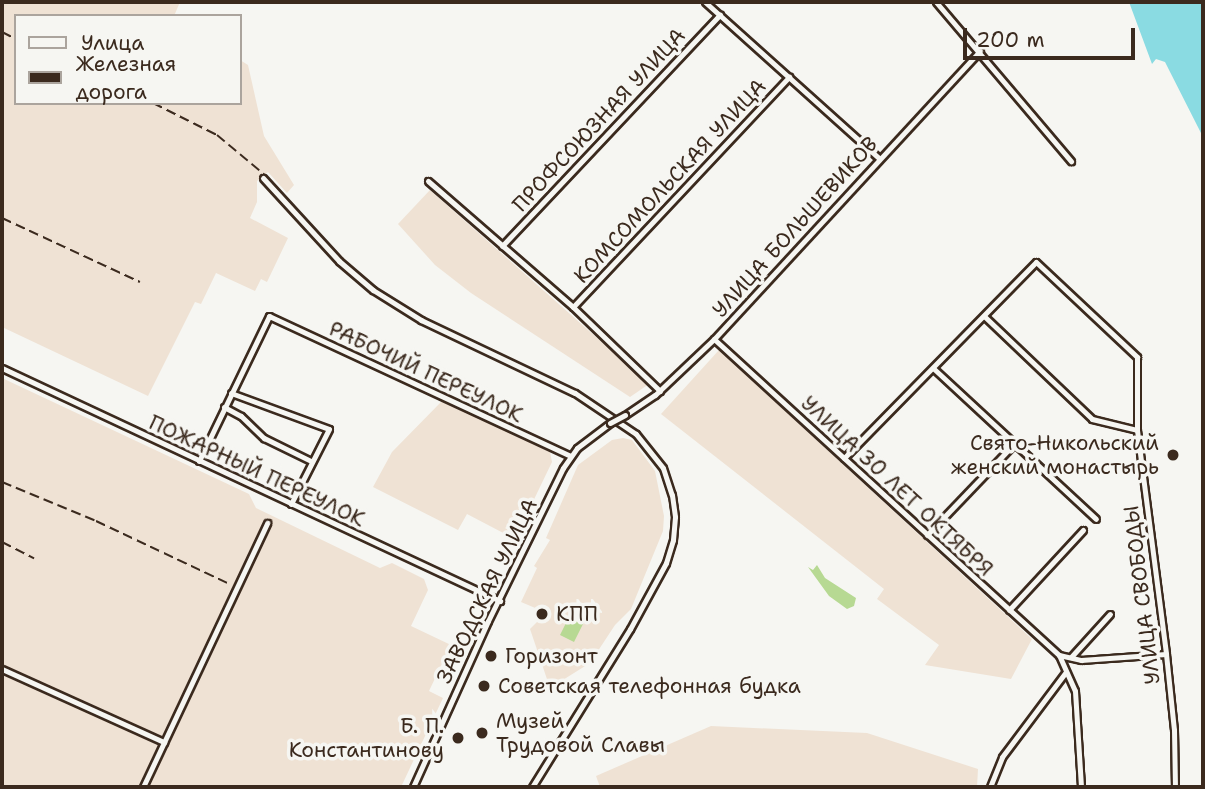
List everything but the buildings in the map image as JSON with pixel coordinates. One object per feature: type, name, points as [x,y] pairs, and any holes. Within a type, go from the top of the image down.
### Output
[{"type":"street","points":[[705,2],[879,158]]},
{"type":"street","points":[[936,2],[1071,161]]},
{"type":"street","name":"ПРОФСОЮЗНАЯ УЛИЦА","points":[[502,246],[720,15]]},
{"type":"street","name":"УЛИЦА БОЛЬШЕВИКОВ","points":[[610,424],[660,391],[714,339],[980,51]]},
{"type":"street","name":"КОМСОМОЛЬСКАЯ УЛИЦА","points":[[573,307],[789,77]]},
{"type":"street","points":[[263,178],[339,261],[373,290],[421,320],[576,393],[636,435],[663,468],[672,495],[675,517],[673,540],[666,563],[630,629],[532,787]]},
{"type":"street","points":[[428,181],[573,307],[660,391]]},
{"type":"street","name":"УЛИЦА СВОБОДЫ","points":[[984,316],[1036,262],[1137,357],[1137,429],[1166,654],[1174,730],[1175,787]]},
{"type":"street","name":"РАБОЧИЙ ПЕРЕУЛОК","points":[[230,393],[269,316],[570,456]]},
{"type":"street","points":[[844,458],[984,316],[1092,419],[1137,429]]},
{"type":"street","name":"УЛИЦА 30 ЛЕТ ОКТЯБРЯ","points":[[714,339],[1059,655]]},
{"type":"street","name":"ПОЖАРНЫЙ ПЕРЕУЛОК","points":[[2,368],[500,601]]},
{"type":"street","points":[[933,368],[1096,519]]},
{"type":"street","points":[[199,461],[230,393],[329,429],[291,504]]},
{"type":"street","points":[[223,407],[241,416],[264,438],[311,461]]},
{"type":"street","name":"ЗАВОДСКАЯ УЛИЦА","points":[[413,787],[488,621],[570,456],[589,437],[610,424]]},
{"type":"street","points":[[927,535],[1014,444]]},
{"type":"street","points":[[143,787],[267,523]]},
{"type":"street","points":[[1009,610],[1083,530]]},
{"type":"street","points":[[1071,657],[1110,614]]},
{"type":"street","points":[[1081,787],[1075,691],[1059,655],[1081,660],[1166,654]]},
{"type":"street","points":[[2,669],[164,742]]},
{"type":"street","points":[[990,787],[1002,757],[1065,673]]},
{"type":"shaded area","points":[[2,2],[180,2],[175,14],[14,14],[14,105],[242,105],[242,61],[248,65],[264,136],[294,185],[287,193],[268,172],[257,181],[257,202],[250,218],[288,238],[267,282],[261,279],[255,291],[216,273],[201,304],[195,302],[148,396],[2,327]]},
{"type":"shaded area","points":[[430,190],[649,384],[630,397],[471,293],[435,265],[398,224]]},
{"type":"shaded area","points":[[719,350],[1032,639],[1011,679],[925,665],[939,645],[877,599],[884,589],[661,414]]},
{"type":"shaded area","points":[[2,378],[249,494],[256,508],[380,568],[392,563],[424,579],[428,590],[411,626],[451,645],[429,691],[443,698],[401,787],[2,787]]},
{"type":"shaded area","points":[[442,401],[550,452],[552,462],[515,539],[467,514],[458,530],[373,487],[392,452]]},
{"type":"shaded area","points":[[612,440],[632,440],[655,471],[664,516],[663,531],[631,609],[615,625],[590,663],[550,688],[530,629],[538,621],[540,610],[521,602],[537,568],[534,566],[550,540],[546,538],[578,465]]},
{"type":"shaded area","points":[[711,726],[867,733],[978,769],[977,787],[600,787],[596,776]]},
{"type":"green space","points":[[817,565],[825,578],[856,598],[854,606],[847,609],[829,596],[808,567],[813,570]]},
{"type":"green space","points":[[574,607],[588,614],[574,642],[560,635]]},
{"type":"water","points":[[1129,2],[1203,2],[1203,137],[1165,62],[1156,59],[1152,64]]},
{"type":"railway","points":[[2,32],[14,38]]},
{"type":"railway","points":[[157,105],[217,135],[265,175]]},
{"type":"railway","points":[[2,218],[140,282]]},
{"type":"railway","points":[[2,482],[96,521],[227,583]]},
{"type":"railway","points":[[2,542],[34,558]]},
{"type":"place","name":"Свято-Никольский женский монастырь","points":[[1173,455]]},
{"type":"place","name":"КПП","points":[[542,614]]},
{"type":"place","name":"Горизонт","points":[[491,656]]},
{"type":"place","name":"Советская телефонная будка","points":[[484,686]]},
{"type":"place","name":"Музей Трудовой Славы","points":[[482,733]]},
{"type":"place","name":"Б. П. Константинову","points":[[458,738]]}]
